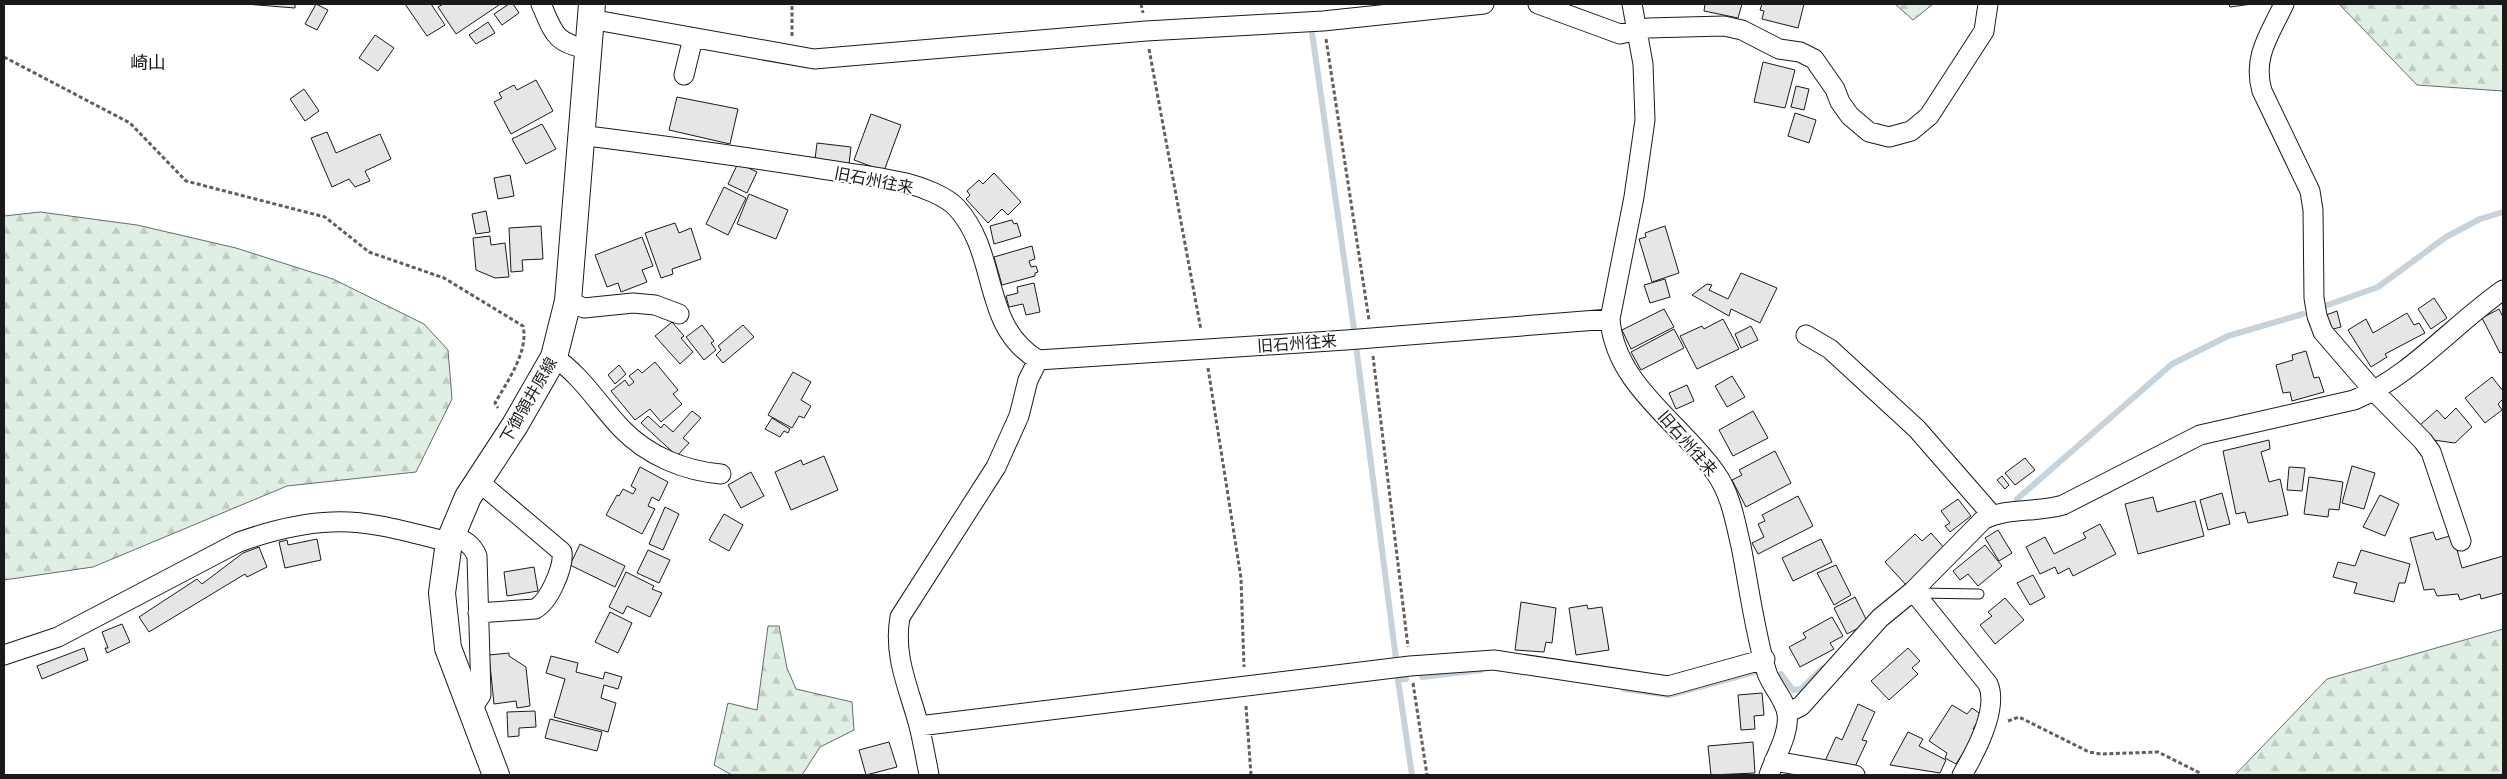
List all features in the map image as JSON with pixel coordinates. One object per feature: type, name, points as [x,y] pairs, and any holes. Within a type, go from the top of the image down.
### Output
[{"type":"main road","name":"下御領井原線","points":[[496,775],[448,648],[442,593],[451,539],[468,497],[516,426],[554,357],[568,301],[591,12]]},
{"type":"street","points":[[541,4],[556,37],[570,46],[588,50]]},
{"type":"street","points":[[591,12],[693,38],[814,59],[1146,31],[1323,21],[1484,4]]},
{"type":"street","points":[[1538,4],[1620,34],[1648,28],[1724,26],[1742,30],[1779,49],[1800,52],[1814,59],[1836,89],[1840,102],[1850,116],[1869,132],[1890,137],[1911,131],[1929,116],[1984,31],[1988,4]]},
{"type":"street","points":[[1610,319],[1634,197],[1645,120],[1643,64],[1632,4]]},
{"type":"street","points":[[2284,4],[2258,61],[2257,76],[2262,91],[2310,191],[2313,210],[2314,298],[2317,316],[2323,332],[2374,391],[2422,440],[2431,452],[2462,541]]},
{"type":"street","points":[[684,75],[693,38]]},
{"type":"street","name":"旧石州往来","points":[[580,135],[742,156],[908,183],[938,196],[955,206],[971,226],[980,245],[1003,325],[1025,352],[1038,360],[1371,338],[1610,319],[1611,334],[1617,354],[1631,377],[1715,471],[1726,490],[1734,517],[1768,673],[1787,713]]},
{"type":"street","points":[[1855,775],[1771,768],[1786,729],[1787,713],[1801,706],[1880,618],[1913,592],[1982,520],[1992,515],[2051,509],[2063,505],[2200,435],[2354,400],[2374,391],[2435,346],[2472,312],[2503,290]]},
{"type":"street","points":[[568,301],[584,308],[633,303],[655,305],[679,314]]},
{"type":"street","points":[[1806,336],[1830,349],[1917,429],[1992,515]]},
{"type":"street","points":[[554,357],[572,368],[623,430],[644,447],[677,465],[699,473],[722,474]]},
{"type":"street","points":[[929,775],[919,726],[898,653],[896,636],[900,617],[996,467],[1019,416],[1028,380],[1038,360]]},
{"type":"street","points":[[478,481],[562,552],[563,557],[559,574],[542,606],[535,609],[478,613]]},
{"type":"street","points":[[4,655],[58,637],[239,542],[268,532],[304,524],[334,521],[464,540],[474,549],[477,556],[481,695],[471,710]]},
{"type":"street","points":[[1913,592],[1988,684],[1992,692],[1990,708],[1981,739],[1962,775]]},
{"type":"street","points":[[919,726],[1410,666],[1494,660],[1668,686],[1765,659]]},
{"type":"lane","points":[[1913,592],[1922,595],[1979,594]]},
{"type":"path","points":[[792,4],[792,56]]},
{"type":"path","points":[[1141,4],[1205,349],[1241,578],[1245,687],[1251,775]]},
{"type":"path","points":[[1323,21],[1371,338],[1410,666],[1426,775]]},
{"type":"path","points":[[4,57],[130,123],[186,181],[325,217],[370,252],[444,278],[523,326],[525,334],[515,367],[495,403],[502,415],[516,426]]},
{"type":"path","points":[[1981,739],[1991,736],[2012,718],[2019,717],[2089,752],[2101,754],[2158,752],[2200,773]]},
{"type":"green space","points":[[1895,4],[1933,4],[1913,20]]},
{"type":"green space","points":[[2339,4],[2503,4],[2503,91],[2417,85]]},
{"type":"green space","points":[[40,212],[137,225],[236,248],[333,279],[424,324],[448,350],[452,399],[416,472],[287,486],[93,567],[4,580],[4,216]]},
{"type":"green space","points":[[768,626],[779,626],[787,668],[796,689],[852,702],[854,730],[820,747],[802,775],[732,775],[714,765],[728,703],[757,710]]},
{"type":"green space","points":[[2503,629],[2503,775],[2235,775],[2327,679]]},
{"type":"building","points":[[245,4],[295,4],[295,8]]},
{"type":"building","points":[[316,4],[328,10],[317,30],[305,24]]},
{"type":"building","points":[[405,4],[431,4],[445,25],[427,36]]},
{"type":"building","points":[[443,4],[499,5],[456,34],[438,7]]},
{"type":"building","points":[[509,4],[513,4],[519,13],[502,25],[494,14]]},
{"type":"building","points":[[1705,4],[1742,4],[1738,18],[1704,11]]},
{"type":"building","points":[[1762,4],[1804,4],[1798,28],[1762,19],[1764,11],[1760,10]]},
{"type":"building","points":[[2229,4],[2252,4],[2230,7]]},
{"type":"building","points":[[488,22],[495,33],[476,44],[469,35]]},
{"type":"building","points":[[375,35],[394,48],[378,71],[359,58]]},
{"type":"building","points":[[1763,62],[1795,70],[1785,108],[1754,102]]},
{"type":"building","points":[[536,80],[553,111],[511,134],[494,102],[502,98],[499,93],[514,85],[517,90]]},
{"type":"building","points":[[1796,86],[1809,89],[1804,110],[1791,107]]},
{"type":"building","points":[[304,89],[319,111],[305,121],[290,99]]},
{"type":"building","points":[[677,97],[738,109],[730,144],[669,130]]},
{"type":"building","points":[[1795,113],[1816,120],[1809,143],[1788,136]]},
{"type":"building","points":[[871,114],[901,125],[884,171],[854,160]]},
{"type":"building","points":[[542,124],[556,149],[526,164],[512,139]]},
{"type":"building","points":[[327,132],[336,153],[380,134],[391,159],[365,171],[370,181],[355,187],[349,179],[332,187],[311,138]]},
{"type":"building","points":[[817,143],[851,147],[849,164],[815,159]]},
{"type":"building","points":[[738,163],[757,172],[747,193],[728,184]]},
{"type":"building","points":[[994,173],[1021,202],[1008,215],[1002,209],[988,223],[966,199],[970,195],[967,191],[979,180],[983,184]]},
{"type":"building","points":[[510,175],[514,196],[498,199],[494,178]]},
{"type":"building","points":[[724,187],[746,198],[728,235],[706,224]]},
{"type":"building","points":[[749,194],[788,210],[776,239],[737,224]]},
{"type":"building","points":[[486,211],[490,232],[476,234],[472,214]]},
{"type":"building","points":[[1012,220],[1014,224],[1017,223],[1021,236],[994,244],[990,226]]},
{"type":"building","points":[[675,223],[679,233],[691,228],[701,259],[672,269],[673,274],[661,278],[645,233]]},
{"type":"building","points":[[541,226],[543,259],[522,260],[523,271],[511,272],[509,228]]},
{"type":"building","points":[[1665,226],[1679,273],[1652,282],[1639,239],[1646,237],[1645,233]]},
{"type":"building","points":[[490,236],[491,245],[505,243],[509,277],[495,278],[476,270],[473,238]]},
{"type":"building","points":[[642,237],[653,266],[642,270],[647,282],[621,292],[618,283],[607,287],[595,255]]},
{"type":"building","points":[[1032,246],[1035,259],[1029,261],[1031,267],[1036,266],[1038,272],[1035,273],[1035,276],[1002,285],[994,257]]},
{"type":"building","points":[[1741,273],[1777,288],[1760,323],[1731,309],[1729,316],[1692,295],[1707,284],[1712,285],[1709,290],[1728,299]]},
{"type":"building","points":[[1665,279],[1670,297],[1650,303],[1644,285]]},
{"type":"building","points":[[1034,283],[1040,312],[1026,315],[1023,304],[1009,307],[1006,296],[1018,293],[1017,287]]},
{"type":"building","points":[[2434,298],[2447,318],[2431,329],[2418,309]]},
{"type":"building","points":[[1664,309],[1674,327],[1631,349],[1622,330]]},
{"type":"building","points":[[2499,309],[2503,317],[2503,352],[2500,353],[2482,318]]},
{"type":"building","points":[[2337,311],[2341,327],[2329,330],[2326,315]]},
{"type":"building","points":[[2407,313],[2414,325],[2419,323],[2425,333],[2385,354],[2387,357],[2371,367],[2348,330],[2366,319],[2373,333]]},
{"type":"building","points":[[1723,319],[1739,349],[1697,369],[1680,336],[1702,326],[1704,329]]},
{"type":"building","points":[[672,322],[684,336],[681,338],[693,352],[680,364],[655,336]]},
{"type":"building","points":[[702,325],[714,341],[711,343],[716,350],[704,360],[686,337]]},
{"type":"building","points":[[743,325],[754,337],[723,363],[716,355],[721,350],[718,346]]},
{"type":"building","points":[[1751,326],[1758,340],[1741,348],[1735,334]]},
{"type":"building","points":[[1674,329],[1684,348],[1641,370],[1631,352]]},
{"type":"building","points":[[2306,351],[2314,378],[2319,377],[2324,392],[2292,401],[2290,392],[2283,393],[2276,365],[2293,360],[2292,355]]},
{"type":"building","points":[[655,362],[678,390],[673,394],[682,404],[661,422],[650,409],[635,420],[611,391],[625,380],[629,386],[634,382],[629,376],[638,369],[642,373]]},
{"type":"building","points":[[619,365],[626,374],[615,384],[608,375]]},
{"type":"building","points":[[793,372],[811,382],[801,400],[811,406],[804,418],[799,416],[792,428],[768,415]]},
{"type":"building","points":[[1732,376],[1745,397],[1727,407],[1715,386]]},
{"type":"building","points":[[2492,377],[2503,391],[2503,399],[2498,404],[2502,410],[2485,423],[2465,398]]},
{"type":"building","points":[[1687,385],[1694,401],[1676,409],[1669,393]]},
{"type":"building","points":[[2456,408],[2472,427],[2455,443],[2433,440],[2420,425],[2437,410],[2445,419]]},
{"type":"building","points":[[692,411],[701,418],[683,438],[689,443],[677,456],[641,423],[648,416],[661,428],[664,424],[673,432]]},
{"type":"building","points":[[1753,411],[1768,438],[1733,456],[1719,430]]},
{"type":"building","points":[[772,418],[790,429],[788,433],[784,431],[780,437],[765,429]]},
{"type":"building","points":[[2269,440],[2270,449],[2261,452],[2269,482],[2280,479],[2288,515],[2248,523],[2245,512],[2236,514],[2223,451]]},
{"type":"building","points":[[1775,451],[1791,483],[1746,507],[1732,480],[1742,475],[1739,470]]},
{"type":"building","points":[[824,456],[838,490],[791,510],[775,472],[801,460],[803,465]]},
{"type":"building","points":[[2025,458],[2035,470],[2015,485],[2005,473]]},
{"type":"building","points":[[2352,466],[2375,473],[2364,509],[2342,503]]},
{"type":"building","points":[[640,467],[668,482],[659,501],[652,497],[648,506],[655,509],[642,534],[606,515],[617,495],[619,496],[623,489],[633,494],[636,489],[631,486]]},
{"type":"building","points":[[2289,467],[2305,468],[2302,491],[2287,490]]},
{"type":"building","points":[[751,472],[764,496],[741,508],[728,485]]},
{"type":"building","points":[[2002,476],[2009,485],[2005,489],[1997,480]]},
{"type":"building","points":[[2309,477],[2343,482],[2339,510],[2329,509],[2328,517],[2304,514]]},
{"type":"building","points":[[2222,493],[2230,524],[2208,530],[2200,500]]},
{"type":"building","points":[[2380,495],[2399,504],[2385,536],[2363,527]]},
{"type":"building","points":[[1798,496],[1813,526],[1758,554],[1752,543],[1764,537],[1758,524],[1765,521],[1762,515]]},
{"type":"building","points":[[2153,497],[2157,512],[2195,501],[2204,536],[2138,554],[2125,504]]},
{"type":"building","points":[[1958,499],[1971,516],[1950,532],[1945,526],[1950,523],[1941,511]]},
{"type":"building","points":[[665,507],[679,514],[663,550],[649,544]]},
{"type":"building","points":[[724,514],[743,525],[729,551],[709,540]]},
{"type":"building","points":[[2100,524],[2116,554],[2073,576],[2069,568],[2058,574],[2055,567],[2040,574],[2026,547],[2045,537],[2054,554],[2086,538],[2083,533]]},
{"type":"building","points":[[1998,530],[2012,553],[1999,561],[1985,538]]},
{"type":"building","points":[[2433,532],[2436,540],[2453,535],[2462,568],[2503,556],[2503,593],[2481,599],[2480,594],[2460,600],[2458,594],[2437,596],[2434,589],[2424,590],[2410,538]]},
{"type":"building","points":[[1931,533],[1946,550],[1907,586],[1885,562],[1915,534],[1922,541]]},
{"type":"building","points":[[317,539],[321,560],[285,568],[279,542],[287,540],[288,545]]},
{"type":"building","points":[[1821,539],[1832,562],[1793,581],[1782,558]]},
{"type":"building","points":[[580,544],[625,566],[615,587],[570,565]]},
{"type":"building","points":[[1985,545],[2002,566],[1978,586],[1968,574],[1960,580],[1953,571]]},
{"type":"building","points":[[259,547],[267,567],[247,577],[245,574],[149,632],[139,617],[197,579],[202,584],[243,553]]},
{"type":"building","points":[[648,550],[670,560],[659,583],[637,573]]},
{"type":"building","points":[[2361,550],[2410,564],[2405,583],[2399,583],[2394,602],[2354,593],[2357,583],[2333,577],[2338,562],[2355,566]]},
{"type":"building","points":[[1836,565],[1851,595],[1834,605],[1817,573]]},
{"type":"building","points":[[534,567],[538,591],[507,596],[504,572]]},
{"type":"building","points":[[626,572],[654,586],[652,589],[662,593],[650,617],[627,606],[623,614],[609,607]]},
{"type":"building","points":[[2033,575],[2045,597],[2030,605],[2017,583]]},
{"type":"building","points":[[1855,597],[1868,623],[1847,634],[1834,608]]},
{"type":"building","points":[[2005,598],[2024,620],[1995,644],[1980,625],[1992,616],[1988,612]]},
{"type":"building","points":[[1521,602],[1556,608],[1552,643],[1546,642],[1544,652],[1515,650]]},
{"type":"building","points":[[1587,605],[1588,609],[1602,607],[1609,650],[1576,655],[1569,608]]},
{"type":"building","points":[[610,612],[632,623],[618,653],[595,642]]},
{"type":"building","points":[[1832,617],[1843,636],[1830,643],[1834,649],[1800,667],[1789,647],[1806,638],[1803,633]]},
{"type":"building","points":[[122,624],[130,642],[107,653],[105,648],[108,648],[102,632]]},
{"type":"building","points":[[84,648],[88,660],[42,679],[37,666]]},
{"type":"building","points":[[1908,648],[1920,661],[1912,668],[1918,674],[1889,700],[1871,681]]},
{"type":"building","points":[[509,653],[509,656],[526,667],[530,706],[517,708],[516,701],[494,704],[489,655]]},
{"type":"building","points":[[551,656],[578,663],[576,672],[603,679],[605,672],[622,677],[618,689],[604,685],[601,698],[616,703],[608,732],[554,717],[565,679],[546,673]]},
{"type":"building","points":[[1762,693],[1764,715],[1754,716],[1755,729],[1741,730],[1738,695]]},
{"type":"building","points":[[1858,704],[1875,712],[1862,740],[1867,741],[1853,771],[1825,761],[1836,737],[1842,740]]},
{"type":"building","points":[[1952,705],[1967,714],[1972,708],[1982,715],[1973,729],[1977,731],[1956,764],[1945,758],[1947,753],[1929,741]]},
{"type":"building","points":[[535,711],[536,727],[519,728],[519,736],[508,737],[507,712]]},
{"type":"building","points":[[550,719],[602,732],[597,751],[545,738]]},
{"type":"building","points":[[1908,732],[1923,739],[1919,746],[1946,760],[1940,773],[1890,765]]},
{"type":"building","points":[[889,742],[897,767],[866,775],[859,750]]},
{"type":"building","points":[[1753,742],[1755,773],[1711,775],[1708,746]]},
{"type":"waterway","points":[[1311,25],[1354,329]]},
{"type":"waterway","points":[[2322,307],[2378,287],[2446,237],[2480,219],[2503,212]]},
{"type":"waterway","points":[[2017,499],[2172,364],[2228,336],[2303,314]]},
{"type":"waterway","points":[[1356,346],[1396,659]]},
{"type":"waterway","points":[[1781,674],[1793,690],[1801,689],[1823,668]]},
{"type":"waterway","points":[[1422,677],[1481,670]]},
{"type":"waterway","points":[[1624,689],[1670,695],[1758,671]]},
{"type":"waterway","points":[[1406,679],[1398,680],[1412,775]]},
{"type":"district","name":"崎山","points":[[148,63]]}]
